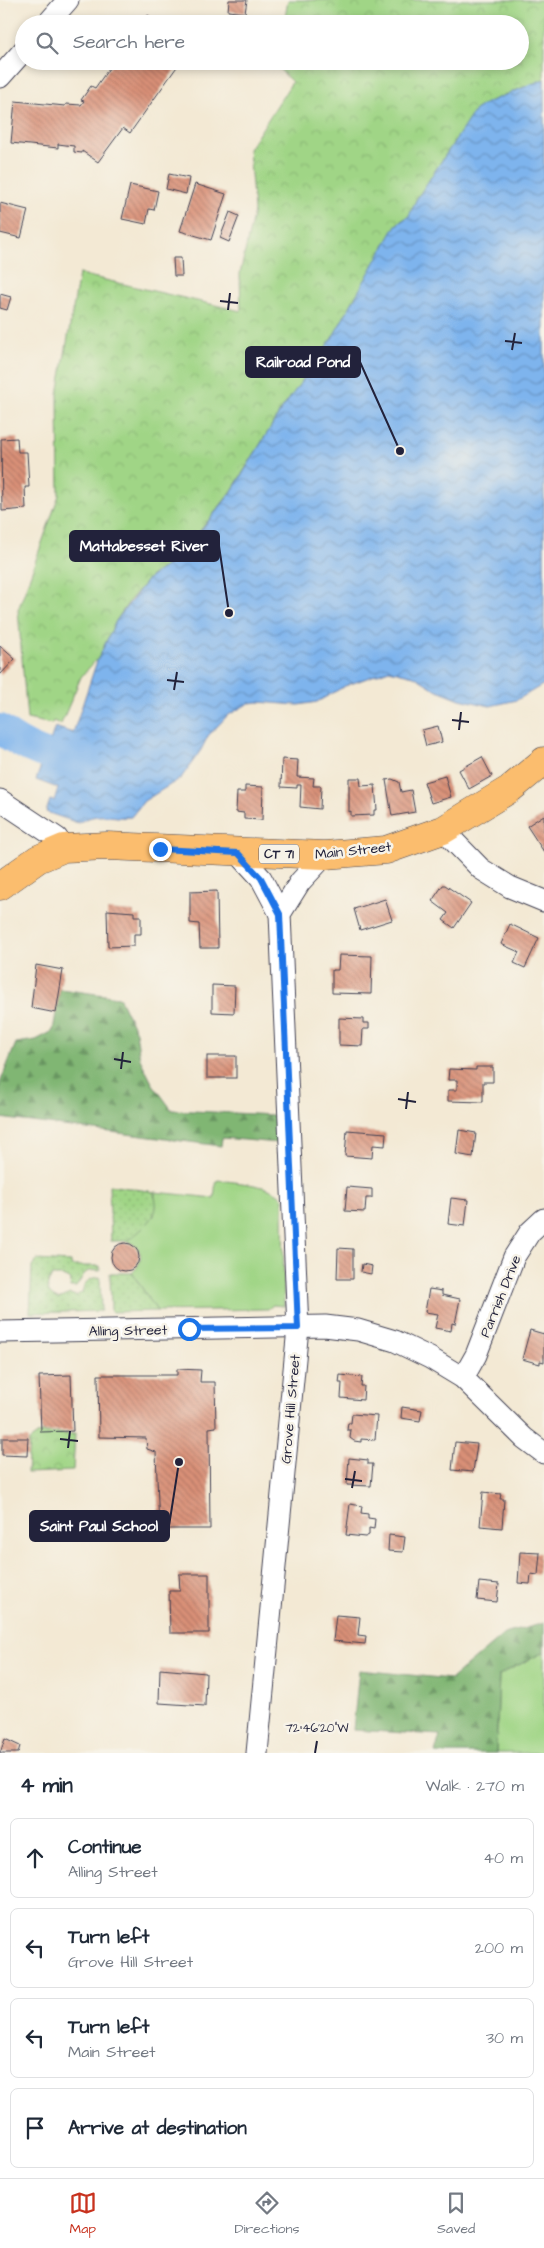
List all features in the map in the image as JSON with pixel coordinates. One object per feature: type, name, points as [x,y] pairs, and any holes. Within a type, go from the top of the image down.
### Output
[{"type":"main road","name":"Main Street","points":[[0,886],[38,859],[64,848],[107,846],[238,853],[325,855],[386,850],[443,830],[510,789],[544,761]]},
{"type":"street","points":[[55,15],[68,0]]},
{"type":"street","points":[[0,77],[15,60]]},
{"type":"street","points":[[0,800],[57,838],[64,848]]},
{"type":"street","points":[[443,830],[480,869],[510,886],[544,901]]},
{"type":"street","name":"Grove Hill Street","points":[[238,853],[261,878],[280,914],[298,1328],[257,1753]]},
{"type":"street","points":[[280,914],[300,882],[325,855]]},
{"type":"street","name":"Parrish Drive","points":[[463,1378],[476,1355],[514,1257],[530,1232],[544,1219]]},
{"type":"street","name":"Alling Street","points":[[0,1332],[298,1328],[325,1326],[358,1330],[395,1341],[430,1358],[463,1378],[524,1438],[544,1454]]},
{"type":"green space","points":[[288,0],[544,0],[544,79],[486,103],[452,145],[416,200],[409,216],[398,223],[331,340],[280,412],[231,492],[180,556],[152,575],[130,600],[116,621],[97,661],[81,677],[61,724],[53,721],[52,724],[27,719],[18,610],[59,495],[58,394],[79,274],[241,311],[240,274],[254,211],[249,149],[292,82],[280,70],[529,70],[529,15],[286,15]]},
{"type":"green space","points":[[60,989],[119,997],[136,1032],[140,1059],[152,1083],[172,1110],[273,1115],[278,1143],[222,1138],[221,1146],[0,1118],[0,1083],[16,1043],[36,1040],[53,1031]]},
{"type":"green space","points":[[216,1181],[263,1187],[272,1190],[283,1199],[284,1306],[273,1305],[268,1309],[157,1311],[132,1273],[139,1264],[140,1256],[137,1248],[128,1241],[154,1216],[155,1192],[214,1198]]},
{"type":"green space","points":[[109,1185],[155,1192],[156,1209],[150,1221],[128,1241],[111,1241]]},
{"type":"green space","points":[[37,1260],[71,1262],[71,1266],[100,1266],[100,1271],[87,1272],[76,1287],[70,1287],[71,1280],[62,1276],[52,1276],[48,1283],[48,1289],[51,1295],[58,1299],[70,1294],[76,1296],[82,1292],[88,1281],[100,1277],[101,1311],[30,1313],[32,1267]]},
{"type":"green space","points":[[110,1273],[132,1273],[157,1311],[111,1312]]},
{"type":"green space","points":[[40,1433],[75,1434],[73,1471],[27,1473],[29,1441]]},
{"type":"green space","points":[[544,1623],[544,1652],[499,1675],[496,1753],[435,1753],[440,1735],[353,1730],[359,1670],[451,1679],[504,1634]]},
{"type":"green space","points":[[544,1652],[544,1753],[496,1753],[499,1675]]},
{"type":"water","points":[[544,79],[544,684],[517,700],[490,706],[460,699],[435,689],[414,676],[389,670],[345,686],[317,702],[298,705],[249,703],[227,716],[208,736],[201,750],[181,778],[144,801],[131,817],[99,816],[78,823],[46,812],[50,800],[54,801],[58,788],[36,780],[55,727],[73,733],[97,661],[116,621],[148,579],[180,556],[231,493],[280,412],[331,340],[396,225],[409,216],[416,200],[475,110],[486,103]]},
{"type":"building","points":[[229,0],[247,0],[245,13],[228,11]]},
{"type":"building","points":[[108,70],[175,70],[130,133],[123,128],[98,162],[82,151],[82,153],[74,152],[74,146],[58,144],[58,148],[11,143],[15,101],[65,106],[66,104],[81,105],[84,101],[81,100],[91,86],[95,88]]},
{"type":"building","points":[[169,174],[189,178],[186,194],[166,189]]},
{"type":"building","points":[[195,184],[226,194],[211,240],[180,231]]},
{"type":"building","points":[[130,185],[158,191],[154,210],[149,209],[146,224],[122,219]]},
{"type":"building","points":[[0,203],[28,210],[21,238],[0,233]]},
{"type":"building","points":[[230,212],[239,216],[229,242],[220,238]]},
{"type":"building","points":[[173,258],[181,258],[182,276],[174,276]]},
{"type":"building","points":[[0,294],[11,297],[7,310],[0,308]]},
{"type":"building","points":[[17,438],[18,452],[27,452],[29,487],[25,487],[26,509],[2,511],[1,439]]},
{"type":"building","points":[[0,646],[15,659],[0,675]]},
{"type":"building","points":[[438,726],[442,742],[426,746],[422,730]]},
{"type":"building","points":[[482,757],[492,776],[469,789],[459,770]]},
{"type":"building","points":[[282,759],[298,760],[297,777],[314,778],[313,786],[321,786],[320,809],[300,807],[301,785],[297,785],[297,788],[281,787]]},
{"type":"building","points":[[445,776],[451,797],[431,803],[424,782]]},
{"type":"building","points":[[349,778],[360,778],[361,786],[375,785],[377,810],[374,810],[374,815],[351,816],[351,811],[349,812]]},
{"type":"building","points":[[392,779],[399,782],[401,792],[411,790],[415,812],[392,816],[386,780]]},
{"type":"building","points":[[245,786],[263,787],[262,820],[244,819],[244,813],[236,812],[237,792],[245,792]]},
{"type":"building","points":[[544,815],[544,852],[527,826]]},
{"type":"building","points":[[443,885],[471,903],[454,928],[443,920],[448,913],[432,901]]},
{"type":"building","points":[[217,891],[218,948],[200,948],[199,924],[190,923],[190,892]]},
{"type":"building","points":[[385,899],[392,920],[360,930],[354,909]]},
{"type":"building","points":[[107,910],[134,912],[134,916],[141,916],[141,934],[134,934],[134,946],[108,947]]},
{"type":"building","points":[[510,924],[539,938],[525,968],[514,963],[519,952],[501,944]]},
{"type":"building","points":[[339,955],[372,956],[371,994],[332,993],[332,970],[338,970]]},
{"type":"building","points":[[36,965],[63,970],[56,1013],[31,1008]]},
{"type":"building","points":[[212,985],[235,986],[234,1013],[212,1012]]},
{"type":"building","points":[[339,1018],[363,1019],[363,1023],[369,1023],[369,1029],[363,1029],[362,1046],[339,1045]]},
{"type":"building","points":[[207,1056],[236,1056],[236,1078],[207,1078]]},
{"type":"building","points":[[476,1067],[493,1067],[493,1082],[483,1082],[483,1102],[448,1101],[448,1090],[457,1090],[457,1080],[448,1080],[449,1069],[476,1070]]},
{"type":"building","points":[[347,1130],[386,1133],[385,1146],[373,1145],[372,1158],[345,1156]]},
{"type":"building","points":[[459,1130],[476,1133],[473,1157],[456,1154]]},
{"type":"building","points":[[347,1187],[372,1189],[372,1198],[366,1198],[365,1212],[345,1211]]},
{"type":"building","points":[[451,1198],[468,1200],[465,1226],[448,1224]]},
{"type":"building","points":[[125,1243],[135,1247],[139,1257],[135,1267],[125,1271],[115,1267],[111,1257],[115,1247]]},
{"type":"building","points":[[338,1248],[353,1249],[353,1279],[337,1279]]},
{"type":"building","points":[[362,1264],[372,1266],[371,1274],[361,1272]]},
{"type":"building","points":[[429,1289],[442,1291],[442,1295],[460,1299],[455,1324],[452,1323],[451,1331],[435,1328],[438,1314],[425,1312]]},
{"type":"building","points":[[530,1330],[544,1334],[544,1362],[540,1361],[540,1364],[522,1359]]},
{"type":"building","points":[[177,1369],[201,1370],[200,1382],[215,1382],[216,1427],[209,1428],[210,1529],[159,1529],[156,1452],[147,1449],[146,1438],[99,1437],[98,1375],[177,1375]]},
{"type":"building","points":[[71,1375],[73,1431],[41,1432],[39,1376]]},
{"type":"building","points":[[340,1375],[362,1377],[361,1386],[364,1386],[363,1400],[341,1398],[342,1383],[339,1383]]},
{"type":"building","points":[[402,1407],[422,1410],[420,1421],[401,1418]]},
{"type":"building","points":[[352,1414],[377,1416],[375,1440],[361,1439],[361,1442],[350,1438],[351,1430],[347,1430],[348,1423],[351,1423]]},
{"type":"building","points":[[2,1438],[28,1438],[27,1456],[2,1455]]},
{"type":"building","points":[[455,1442],[477,1444],[473,1472],[452,1470]]},
{"type":"building","points":[[349,1458],[368,1460],[368,1464],[373,1464],[371,1486],[347,1485]]},
{"type":"building","points":[[483,1492],[501,1494],[500,1499],[504,1499],[502,1528],[480,1526]]},
{"type":"building","points":[[350,1504],[362,1506],[361,1513],[368,1514],[368,1518],[375,1519],[374,1529],[369,1528],[369,1535],[365,1537],[346,1535]]},
{"type":"building","points":[[389,1535],[405,1537],[403,1552],[388,1551]]},
{"type":"building","points":[[520,1552],[540,1553],[538,1575],[531,1574],[530,1584],[518,1583]]},
{"type":"building","points":[[179,1574],[209,1574],[209,1633],[170,1633],[169,1591],[180,1591]]},
{"type":"building","points":[[479,1582],[499,1584],[497,1602],[477,1600]]},
{"type":"building","points":[[336,1615],[360,1617],[358,1635],[366,1636],[365,1644],[333,1641]]},
{"type":"building","points":[[160,1669],[206,1673],[205,1706],[159,1703]]},
{"type":"building","points":[[5,1739],[20,1746],[18,1753],[0,1753]]},
{"type":"waterway","points":[[0,729],[19,742],[51,756],[62,758],[85,757]]},
{"type":"place","name":"Railroad Pond","points":[[400,451]]},
{"type":"place","name":"Mattabesset River","points":[[229,613]]},
{"type":"place","name":"Saint Paul School","points":[[179,1462]]},
{"type":"route","points":[[160,849],[238,853],[261,878],[280,914],[298,1328],[189,1329]]}]
